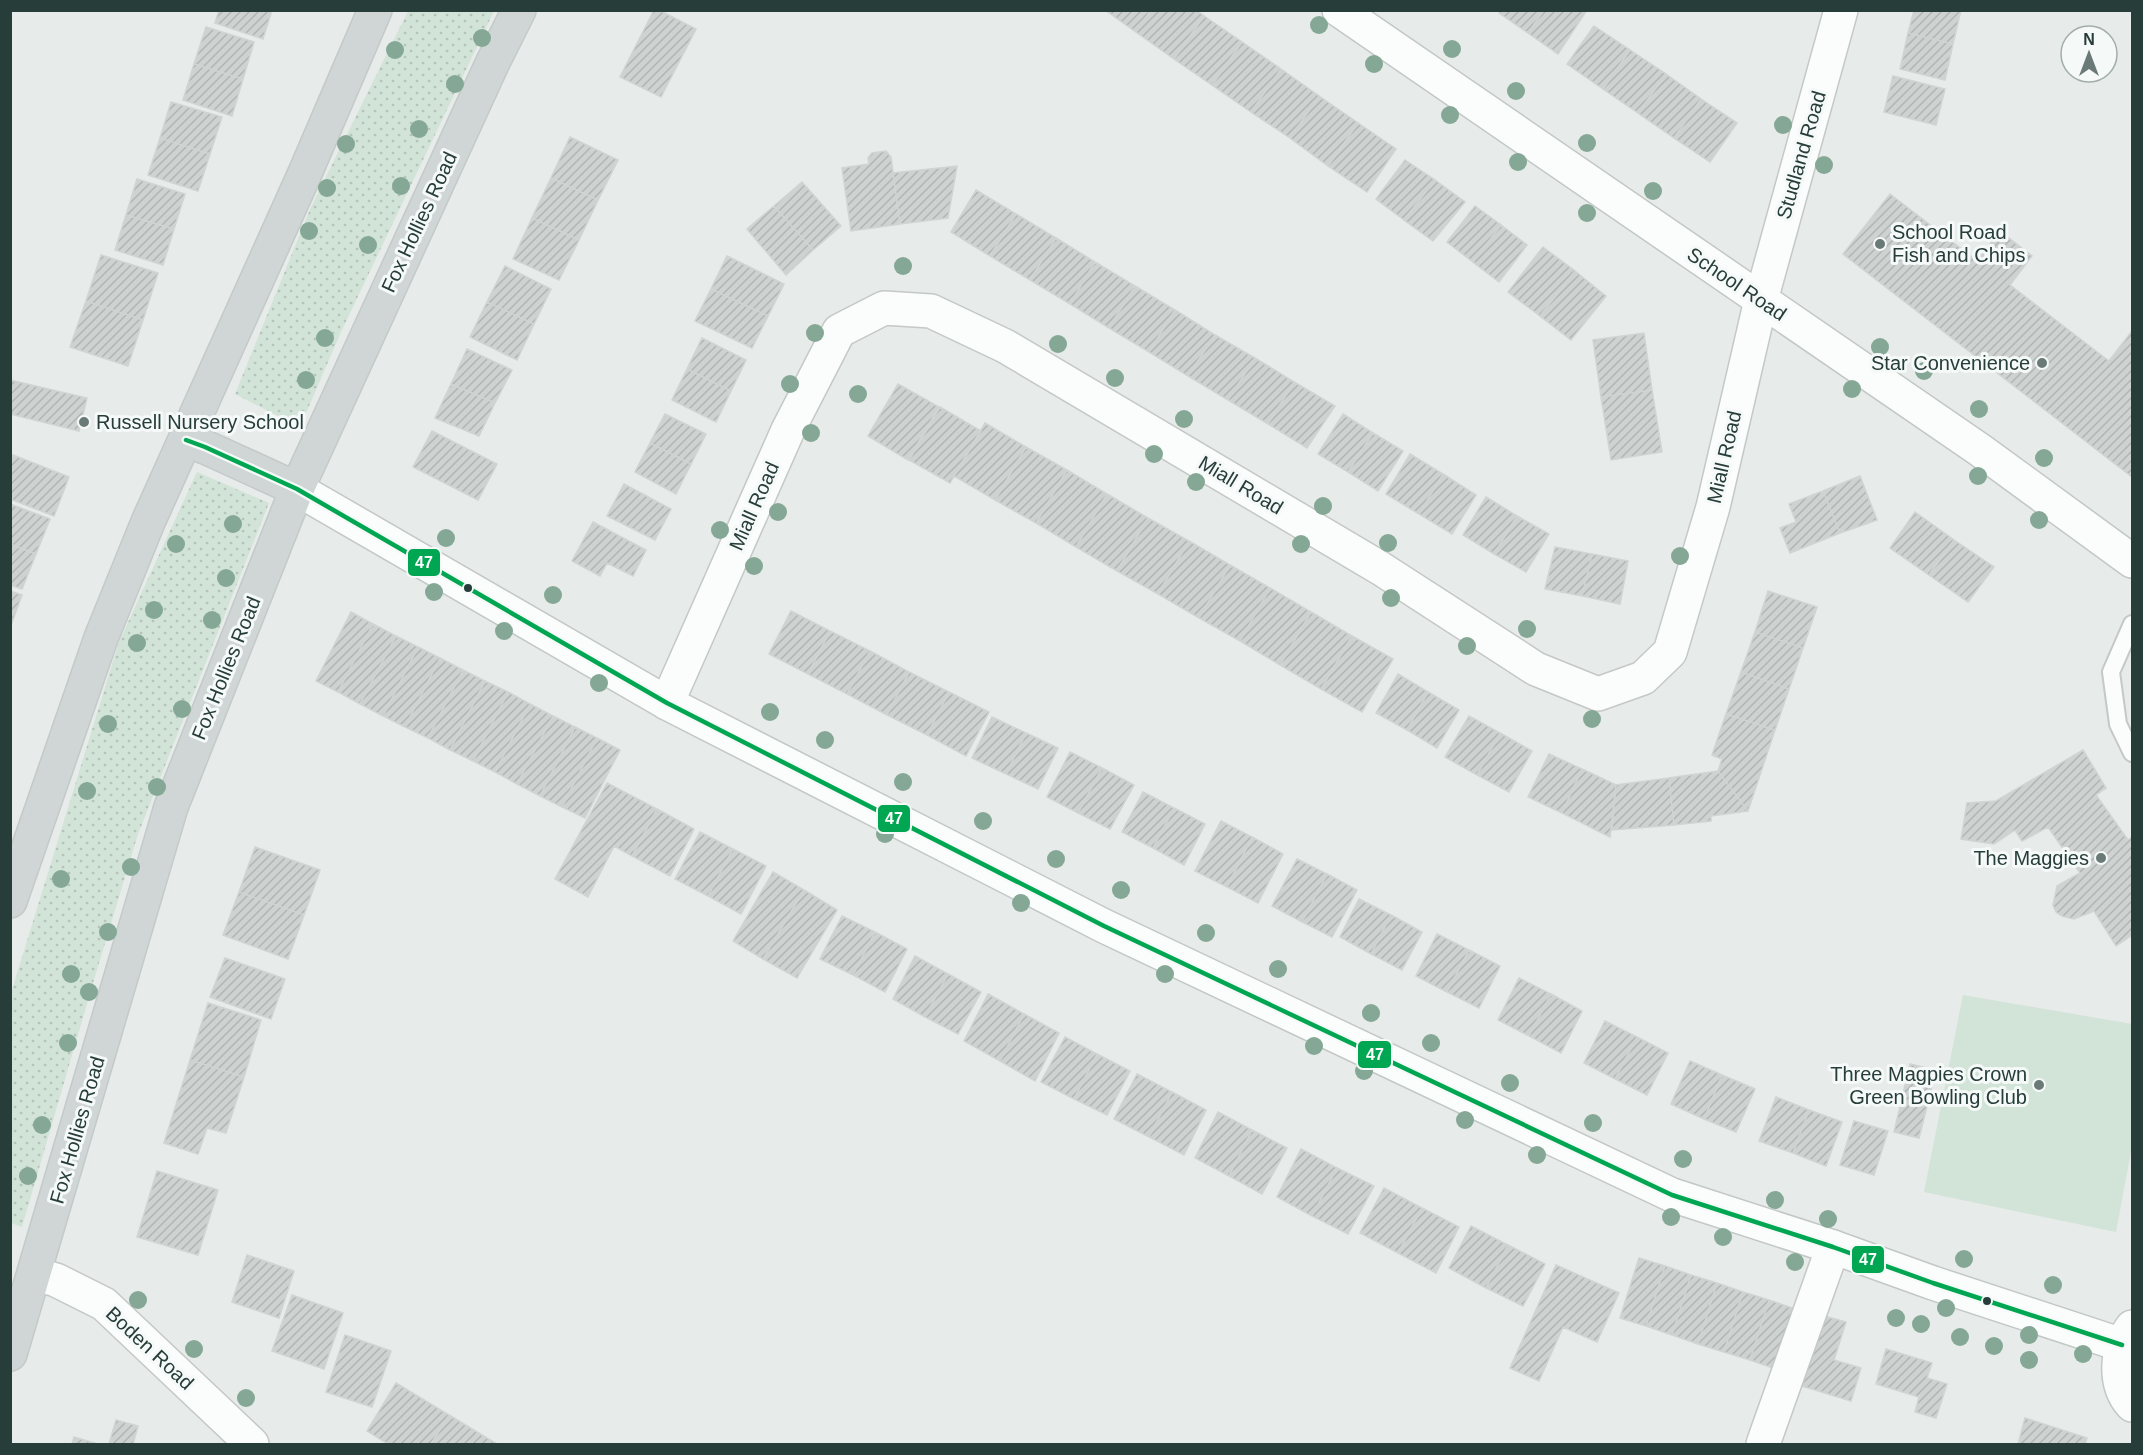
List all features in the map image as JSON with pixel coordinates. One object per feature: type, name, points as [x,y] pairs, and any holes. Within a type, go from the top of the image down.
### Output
[{"type":"main road","points":[[10,901],[100,638],[148,522],[375,10]]},
{"type":"main road","name":"Fox Hollies Road","points":[[10,1354],[23,1270],[171,807],[297,489],[519,10]]},
{"type":"main road","points":[[186,440],[297,489]]},
{"type":"street","name":"School Road","points":[[1339,10],[1980,450],[2133,561]]},
{"type":"street","name":"Studland Road","points":[[1761,300],[1841,10]]},
{"type":"street","name":"Miall Road","points":[[667,703],[788,430],[839,331],[884,308],[931,311],[1005,346],[1380,568],[1536,669],[1598,694],[1643,678],[1670,652],[1713,507],[1761,300]]},
{"type":"street","points":[[297,489],[667,703],[1104,926],[1672,1195],[1833,1247],[1933,1283],[2127,1336],[2118,1364],[2121,1384],[2133,1405]]},
{"type":"street","points":[[1763,1444],[1833,1247]]},
{"type":"street","name":"Boden Road","points":[[23,1270],[56,1280],[104,1304],[252,1444]]},
{"type":"lane","points":[[2133,624],[2111,672],[2118,724],[2133,753]]},
{"type":"green space","points":[[408,11],[494,11],[341,332],[300,427],[235,394],[311,207]]},
{"type":"green space","points":[[197,472],[269,503],[138,834],[22,1227],[11,1223],[11,993],[119,642]]},
{"type":"green space","name":"Three Magpies Crown Green Bowling Club","points":[[1963,995],[2132,1024],[2132,1146],[2116,1232],[1924,1192]]},
{"type":"building","points":[[219,10],[272,10],[263,39],[215,23]]},
{"type":"building","points":[[654,10],[659,10],[696,29],[661,97],[620,77]]},
{"type":"building","points":[[1105,10],[1151,10],[1136,32]]},
{"type":"building","points":[[1151,10],[1196,10],[1204,16],[1174,59],[1136,32]]},
{"type":"building","points":[[1500,10],[1544,10],[1528,33],[1499,13]]},
{"type":"building","points":[[1544,10],[1587,10],[1558,54],[1528,33]]},
{"type":"building","points":[[1914,10],[1961,10],[1953,44],[1908,33]]},
{"type":"building","points":[[1204,16],[1242,42],[1212,85],[1174,59]]},
{"type":"building","points":[[1594,26],[1630,50],[1603,89],[1567,64]]},
{"type":"building","points":[[206,27],[254,42],[243,79],[194,64]]},
{"type":"building","points":[[1908,33],[1953,44],[1945,80],[1900,69]]},
{"type":"building","points":[[1242,42],[1281,69],[1251,112],[1212,85]]},
{"type":"building","points":[[1630,50],[1666,74],[1638,113],[1603,89]]},
{"type":"building","points":[[194,64],[243,79],[232,116],[183,100]]},
{"type":"building","points":[[1281,69],[1319,96],[1290,138],[1251,112]]},
{"type":"building","points":[[1666,74],[1701,99],[1674,138],[1638,113]]},
{"type":"building","points":[[1893,76],[1945,89],[1936,125],[1884,112]]},
{"type":"building","points":[[1319,96],[1358,123],[1328,166],[1290,138]]},
{"type":"building","points":[[1701,99],[1737,123],[1710,162],[1674,138]]},
{"type":"building","points":[[171,102],[222,117],[210,154],[160,138]]},
{"type":"building","points":[[1358,123],[1396,149],[1367,192],[1328,166]]},
{"type":"building","points":[[570,137],[618,160],[598,200],[551,178]]},
{"type":"building","points":[[160,138],[210,154],[198,191],[148,175]]},
{"type":"building","points":[[886,151],[891,157],[900,224],[851,231],[842,168],[869,164],[868,158],[872,153]]},
{"type":"building","points":[[1405,160],[1435,180],[1404,220],[1376,199]]},
{"type":"building","points":[[957,166],[948,218],[900,224],[893,173]]},
{"type":"building","points":[[551,178],[598,200],[579,240],[532,218]]},
{"type":"building","points":[[137,179],[185,194],[174,229],[126,215]]},
{"type":"building","points":[[1435,180],[1465,202],[1433,241],[1404,220]]},
{"type":"building","points":[[802,182],[841,226],[813,250],[774,206]]},
{"type":"building","points":[[976,190],[1016,214],[990,256],[951,232]]},
{"type":"building","points":[[1890,194],[1977,261],[2000,231],[2032,256],[2010,285],[2109,361],[2132,331],[2132,477],[1843,254]]},
{"type":"building","points":[[774,206],[813,250],[786,275],[747,229]]},
{"type":"building","points":[[1475,206],[1501,225],[1473,262],[1447,242]]},
{"type":"building","points":[[1016,214],[1056,238],[1030,280],[990,256]]},
{"type":"building","points":[[126,215],[174,229],[163,265],[115,250]]},
{"type":"building","points":[[532,218],[579,240],[559,280],[513,259]]},
{"type":"building","points":[[1501,225],[1527,245],[1499,282],[1473,262]]},
{"type":"building","points":[[1056,238],[1095,262],[1070,304],[1030,280]]},
{"type":"building","points":[[1543,247],[1575,271],[1540,316],[1508,292]]},
{"type":"building","points":[[101,255],[158,273],[143,320],[86,301]]},
{"type":"building","points":[[727,256],[784,284],[768,316],[711,289]]},
{"type":"building","points":[[1095,262],[1135,286],[1109,328],[1070,304]]},
{"type":"building","points":[[505,266],[551,289],[534,324],[487,302]]},
{"type":"building","points":[[1575,271],[1606,296],[1571,340],[1540,316]]},
{"type":"building","points":[[1135,286],[1175,310],[1149,352],[1109,328]]},
{"type":"building","points":[[711,289],[768,316],[752,348],[695,321]]},
{"type":"building","points":[[86,301],[143,320],[128,366],[70,347]]},
{"type":"building","points":[[487,302],[534,324],[517,360],[470,337]]},
{"type":"building","points":[[1175,310],[1215,335],[1188,376],[1149,352]]},
{"type":"building","points":[[1644,333],[1652,390],[1601,397],[1593,340]]},
{"type":"building","points":[[1215,335],[1255,358],[1228,400],[1188,376]]},
{"type":"building","points":[[702,338],[746,360],[731,391],[687,369]]},
{"type":"building","points":[[467,349],[512,370],[495,403],[451,384]]},
{"type":"building","points":[[1255,358],[1294,382],[1268,424],[1228,400]]},
{"type":"building","points":[[687,369],[731,391],[716,422],[672,400]]},
{"type":"building","points":[[10,380],[87,398],[79,431],[10,414]]},
{"type":"building","points":[[1294,382],[1335,406],[1307,448],[1268,424]]},
{"type":"building","points":[[451,384],[495,403],[479,436],[435,418]]},
{"type":"building","points":[[898,384],[939,407],[908,460],[868,436]]},
{"type":"building","points":[[1652,390],[1662,452],[1611,460],[1601,397]]},
{"type":"building","points":[[940,407],[981,431],[950,483],[909,460]]},
{"type":"building","points":[[665,414],[706,434],[691,464],[650,443]]},
{"type":"building","points":[[1343,414],[1373,433],[1348,472],[1318,454]]},
{"type":"building","points":[[985,423],[1026,447],[995,500],[954,476]]},
{"type":"building","points":[[432,431],[497,464],[478,500],[413,467]]},
{"type":"building","points":[[1373,433],[1403,451],[1378,491],[1348,472]]},
{"type":"building","points":[[650,443],[691,464],[676,494],[635,472]]},
{"type":"building","points":[[1026,447],[1067,470],[1036,523],[995,500]]},
{"type":"building","points":[[1410,454],[1443,474],[1419,514],[1386,494]]},
{"type":"building","points":[[13,455],[69,477],[54,516],[10,499],[10,463]]},
{"type":"building","points":[[1067,470],[1107,494],[1076,547],[1036,523]]},
{"type":"building","points":[[1443,474],[1476,495],[1452,534],[1419,514]]},
{"type":"building","points":[[1860,476],[1877,520],[1840,533],[1823,491]]},
{"type":"building","points":[[624,484],[671,509],[655,540],[607,516]]},
{"type":"building","points":[[1823,491],[1840,533],[1790,553],[1780,528],[1796,522],[1789,504]]},
{"type":"building","points":[[1107,494],[1148,518],[1117,571],[1076,547]]},
{"type":"building","points":[[1486,497],[1517,516],[1494,554],[1463,535]]},
{"type":"building","points":[[10,504],[50,519],[36,554],[10,544]]},
{"type":"building","points":[[1915,512],[1954,540],[1929,575],[1890,548]]},
{"type":"building","points":[[1517,516],[1549,534],[1526,572],[1494,554]]},
{"type":"building","points":[[1148,518],[1189,541],[1158,594],[1117,571]]},
{"type":"building","points":[[593,522],[646,550],[633,576],[607,563],[600,576],[572,561]]},
{"type":"building","points":[[1954,540],[1994,567],[1968,602],[1929,575]]},
{"type":"building","points":[[1189,541],[1230,565],[1199,618],[1158,594]]},
{"type":"building","points":[[10,544],[36,554],[22,589],[10,585]]},
{"type":"building","points":[[1555,547],[1592,554],[1582,596],[1545,589]]},
{"type":"building","points":[[1592,554],[1628,561],[1620,604],[1582,596]]},
{"type":"building","points":[[1230,565],[1270,588],[1240,641],[1199,618]]},
{"type":"building","points":[[1270,588],[1311,612],[1280,665],[1240,641]]},
{"type":"building","points":[[10,591],[22,595],[10,628]]},
{"type":"building","points":[[1768,591],[1817,607],[1803,648],[1755,632]]},
{"type":"building","points":[[791,611],[830,631],[808,674],[769,654]]},
{"type":"building","points":[[351,612],[373,624],[338,692],[316,681]]},
{"type":"building","points":[[1311,612],[1352,636],[1321,689],[1280,665]]},
{"type":"building","points":[[373,624],[396,636],[360,704],[338,692]]},
{"type":"building","points":[[830,631],[870,651],[847,694],[808,674]]},
{"type":"building","points":[[1755,632],[1803,648],[1789,689],[1741,672]]},
{"type":"building","points":[[396,636],[418,647],[383,716],[360,704]]},
{"type":"building","points":[[1352,636],[1393,659],[1362,712],[1321,689]]},
{"type":"building","points":[[418,647],[440,658],[405,727],[383,716]]},
{"type":"building","points":[[870,651],[909,672],[887,715],[847,694]]},
{"type":"building","points":[[440,658],[463,670],[428,738],[405,727]]},
{"type":"building","points":[[463,670],[485,681],[450,750],[428,738]]},
{"type":"building","points":[[909,672],[949,692],[927,735],[887,715]]},
{"type":"building","points":[[1741,672],[1789,689],[1775,730],[1726,714]]},
{"type":"building","points":[[1398,674],[1428,692],[1407,730],[1376,713]]},
{"type":"building","points":[[485,681],[508,692],[473,761],[450,750]]},
{"type":"building","points":[[508,692],[530,704],[495,772],[473,761]]},
{"type":"building","points":[[949,692],[989,712],[966,756],[927,735]]},
{"type":"building","points":[[1428,692],[1459,710],[1437,748],[1407,730]]},
{"type":"building","points":[[530,704],[553,716],[517,784],[495,772]]},
{"type":"building","points":[[1726,714],[1775,730],[1748,811],[1718,771],[1722,759],[1712,755]]},
{"type":"building","points":[[553,716],[575,727],[540,796],[517,784]]},
{"type":"building","points":[[1469,716],[1500,733],[1477,775],[1445,757]]},
{"type":"building","points":[[992,717],[1026,733],[1006,774],[972,758]]},
{"type":"building","points":[[575,727],[597,738],[562,807],[540,796]]},
{"type":"building","points":[[1026,733],[1058,748],[1038,789],[1006,774]]},
{"type":"building","points":[[1500,733],[1532,751],[1509,792],[1477,775]]},
{"type":"building","points":[[597,738],[620,750],[585,818],[562,807]]},
{"type":"building","name":"The Maggies","points":[[2083,750],[2106,788],[2096,795],[2128,840],[2132,837],[2132,935],[2116,946],[2094,911],[2074,919],[2056,912],[2053,905],[2057,886],[2080,873],[2048,827],[2022,841],[2015,830],[1994,844],[1961,839],[1967,803],[1996,801]]},
{"type":"building","points":[[1070,752],[1102,768],[1078,813],[1047,797]]},
{"type":"building","points":[[1549,754],[1582,769],[1562,813],[1528,797]]},
{"type":"building","points":[[1102,768],[1134,785],[1110,829],[1078,813]]},
{"type":"building","points":[[1582,769],[1616,785],[1610,837],[1562,813]]},
{"type":"building","points":[[1718,771],[1748,811],[1711,816],[1711,821],[1674,825],[1669,778]]},
{"type":"building","points":[[1669,778],[1674,825],[1612,830],[1616,785]]},
{"type":"building","points":[[607,783],[657,809],[632,856],[614,846],[588,897],[555,879]]},
{"type":"building","points":[[1143,792],[1174,808],[1153,848],[1122,832]]},
{"type":"building","points":[[1174,808],[1205,824],[1184,865],[1153,848]]},
{"type":"building","points":[[657,809],[694,829],[670,876],[632,856]]},
{"type":"building","points":[[1221,821],[1252,837],[1227,887],[1195,871]]},
{"type":"building","points":[[700,832],[733,849],[708,896],[675,879]]},
{"type":"building","points":[[1252,837],[1283,854],[1258,903],[1227,887]]},
{"type":"building","points":[[255,847],[320,870],[304,915],[239,892]]},
{"type":"building","points":[[733,849],[766,866],[741,914],[708,896]]},
{"type":"building","points":[[1297,859],[1327,874],[1302,922],[1272,906]]},
{"type":"building","points":[[773,872],[804,890],[763,959],[733,941]]},
{"type":"building","points":[[1327,874],[1357,890],[1332,937],[1302,922]]},
{"type":"building","points":[[804,890],[837,910],[797,978],[763,959]]},
{"type":"building","points":[[239,892],[304,915],[288,959],[223,935]]},
{"type":"building","points":[[1359,899],[1391,915],[1371,954],[1340,937]]},
{"type":"building","points":[[1391,915],[1422,932],[1402,970],[1371,954]]},
{"type":"building","points":[[842,916],[875,932],[853,975],[820,959]]},
{"type":"building","points":[[875,932],[907,949],[885,992],[853,975]]},
{"type":"building","points":[[1437,934],[1469,950],[1447,992],[1416,976]]},
{"type":"building","points":[[1469,950],[1500,966],[1479,1008],[1447,992]]},
{"type":"building","points":[[915,956],[948,974],[925,1017],[893,999]]},
{"type":"building","points":[[225,958],[285,979],[271,1019],[210,997]]},
{"type":"building","points":[[948,974],[981,992],[958,1034],[925,1017]]},
{"type":"building","points":[[1519,978],[1551,994],[1529,1036],[1498,1020]]},
{"type":"building","points":[[988,994],[1024,1014],[1000,1061],[964,1041]]},
{"type":"building","points":[[1551,994],[1582,1011],[1561,1053],[1529,1036]]},
{"type":"building","points":[[208,1003],[261,1020],[244,1077],[190,1060]]},
{"type":"building","points":[[1024,1014],[1059,1033],[1035,1081],[1000,1061]]},
{"type":"building","points":[[1605,1021],[1637,1037],[1615,1079],[1584,1063]]},
{"type":"building","points":[[1065,1037],[1097,1054],[1074,1099],[1041,1082]]},
{"type":"building","points":[[1637,1037],[1668,1053],[1647,1095],[1615,1079]]},
{"type":"building","points":[[1097,1054],[1130,1071],[1107,1115],[1074,1099]]},
{"type":"building","points":[[190,1060],[244,1077],[226,1133],[207,1128],[198,1154],[164,1143]]},
{"type":"building","points":[[1690,1061],[1722,1075],[1704,1119],[1671,1104]]},
{"type":"building","points":[[1910,1064],[1936,1070],[1919,1138],[1894,1132]]},
{"type":"building","points":[[1137,1074],[1172,1092],[1149,1137],[1114,1119]]},
{"type":"building","points":[[1722,1075],[1755,1089],[1736,1132],[1704,1119]]},
{"type":"building","points":[[1172,1092],[1206,1110],[1184,1155],[1149,1137]]},
{"type":"building","points":[[1776,1097],[1809,1110],[1793,1153],[1759,1141]]},
{"type":"building","points":[[1809,1110],[1842,1122],[1826,1166],[1793,1153]]},
{"type":"building","points":[[1218,1112],[1252,1130],[1229,1176],[1195,1158]]},
{"type":"building","points":[[1854,1121],[1888,1131],[1874,1175],[1840,1165]]},
{"type":"building","points":[[1252,1130],[1287,1148],[1262,1194],[1229,1176]]},
{"type":"building","points":[[1301,1149],[1337,1168],[1312,1216],[1277,1197]]},
{"type":"building","points":[[1337,1168],[1374,1186],[1348,1234],[1312,1216]]},
{"type":"building","points":[[157,1171],[218,1190],[198,1255],[137,1237]]},
{"type":"building","points":[[1384,1188],[1422,1208],[1398,1253],[1360,1233]]},
{"type":"building","points":[[1422,1208],[1459,1227],[1436,1273],[1398,1253]]},
{"type":"building","points":[[1471,1226],[1508,1245],[1486,1288],[1449,1268]]},
{"type":"building","points":[[1508,1245],[1545,1264],[1523,1306],[1486,1288]]},
{"type":"building","points":[[247,1255],[294,1271],[279,1318],[232,1302]]},
{"type":"building","points":[[1639,1258],[1665,1266],[1646,1326],[1620,1318]]},
{"type":"building","points":[[1556,1265],[1619,1293],[1597,1342],[1563,1327],[1539,1381],[1510,1368]]},
{"type":"building","points":[[1665,1266],[1691,1275],[1672,1335],[1646,1326]]},
{"type":"building","points":[[1691,1275],[1717,1283],[1698,1344],[1672,1335]]},
{"type":"building","points":[[1717,1283],[1743,1292],[1724,1352],[1698,1344]]},
{"type":"building","points":[[1743,1292],[1769,1300],[1750,1360],[1724,1352]]},
{"type":"building","points":[[292,1295],[343,1313],[324,1369],[272,1351]]},
{"type":"building","points":[[1769,1300],[1795,1309],[1776,1369],[1750,1360]]},
{"type":"building","points":[[1824,1316],[1846,1322],[1834,1360],[1861,1368],[1851,1401],[1802,1386]]},
{"type":"building","points":[[345,1335],[391,1351],[372,1407],[326,1392]]},
{"type":"building","points":[[1886,1349],[1932,1363],[1927,1378],[1947,1384],[1936,1418],[1915,1412],[1919,1397],[1876,1384]]},
{"type":"building","points":[[396,1383],[449,1415],[431,1444],[388,1444],[367,1431]]},
{"type":"building","points":[[449,1415],[497,1444],[431,1444]]},
{"type":"building","points":[[2025,1418],[2087,1438],[2085,1444],[2018,1444]]},
{"type":"building","points":[[116,1420],[138,1426],[133,1444],[109,1444]]},
{"type":"building","points":[[74,1437],[98,1444],[72,1444]]},
{"type":"transit line","name":"47","points":[[186,440],[297,489],[667,703],[1104,926],[1672,1195],[2122,1345]]},
{"type":"place","name":"School Road Fish and Chips","points":[[1880,244]]},
{"type":"place","name":"Star Convenience","points":[[2042,363]]},
{"type":"place","name":"Russell Nursery School","points":[[84,422]]},
{"type":"place","name":"The Maggies","points":[[2101,858]]},
{"type":"place","name":"Three Magpies Crown Green Bowling Club","points":[[2039,1085]]}]
